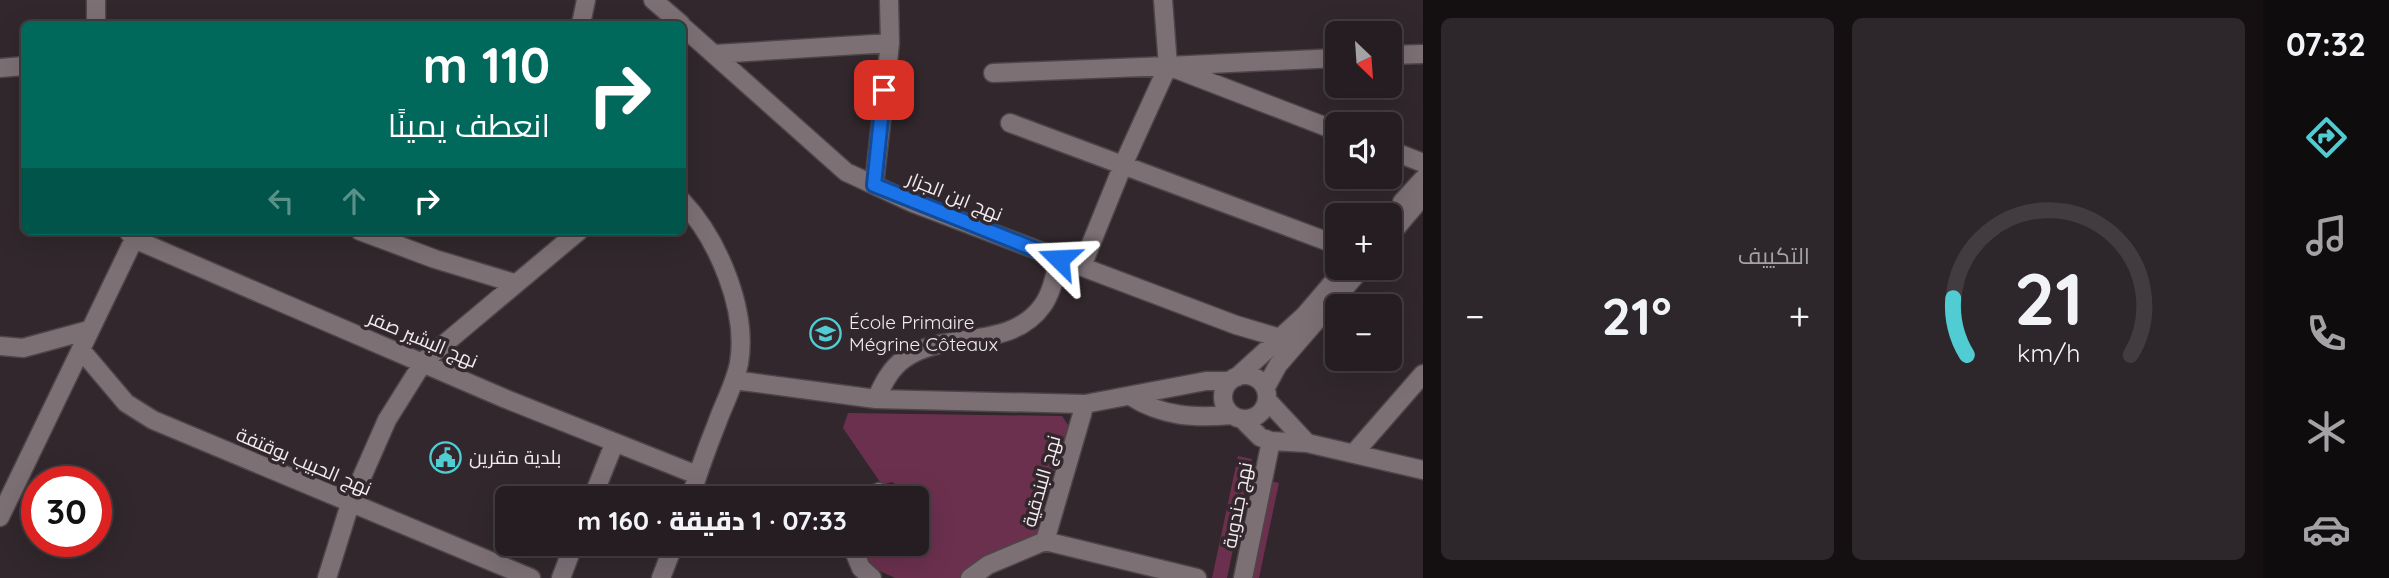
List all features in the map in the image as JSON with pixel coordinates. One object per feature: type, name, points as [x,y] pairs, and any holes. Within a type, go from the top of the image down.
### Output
[{"type":"street","points":[[96,0],[96,21]]},
{"type":"street","points":[[582,21],[586,0]]},
{"type":"street","name":"نهج ابن الجزار","points":[[653,0],[677,21]]},
{"type":"street","points":[[874,185],[890,43],[889,0]]},
{"type":"street","points":[[1082,266],[1123,165],[1168,66],[1163,0]]},
{"type":"street","name":"نهج ابن الجزار","points":[[686,29],[846,172],[1059,259],[1286,343]]},
{"type":"street","points":[[715,54],[890,43]]},
{"type":"street","points":[[1402,55],[1423,54]]},
{"type":"street","points":[[993,73],[1325,59]]},
{"type":"street","points":[[0,68],[21,66]]},
{"type":"street","points":[[1168,66],[1325,126]]},
{"type":"street","points":[[1010,123],[1325,241]]},
{"type":"street","points":[[1402,155],[1423,163]]},
{"type":"street","points":[[1402,203],[1423,179]]},
{"type":"street","points":[[1402,221],[1423,197]]},
{"type":"street","points":[[686,206],[710,236],[721,257],[734,302],[740,348],[734,380],[694,486]]},
{"type":"street","points":[[0,517],[82,351],[133,235]]},
{"type":"street","name":"نهج البشير صفر","points":[[135,235],[614,444],[697,475]]},
{"type":"street","points":[[371,235],[514,283]]},
{"type":"street","points":[[327,578],[350,504],[387,420],[424,361],[574,235]]},
{"type":"street","points":[[876,398],[887,376],[903,359],[920,350],[1010,331],[1031,319],[1050,292],[1059,259]]},
{"type":"street","points":[[1130,396],[1161,412],[1204,417],[1258,416],[1286,343],[1304,316],[1335,280]]},
{"type":"street","points":[[1350,280],[1286,343],[1233,379],[1223,399],[1237,417],[1260,437],[1271,441],[1307,443],[1423,470]]},
{"type":"street","points":[[0,345],[23,348],[89,330]]},
{"type":"street","name":"نهج الحبيب بوقتفة","points":[[82,351],[126,403],[139,412],[350,504],[531,578]]},
{"type":"street","points":[[1355,453],[1423,374]]},
{"type":"street","points":[[734,380],[876,398],[1085,404],[1206,382],[1255,378],[1307,443]]},
{"type":"street","name":"نهج البندقية","points":[[1085,404],[1045,541],[1197,578]]},
{"type":"street","name":"نهج جندوبة","points":[[1243,578],[1271,441]]},
{"type":"street","points":[[597,486],[614,444]]},
{"type":"street","points":[[970,578],[988,565],[1045,541]]},
{"type":"street","points":[[561,578],[570,556]]},
{"type":"street","points":[[661,578],[669,556]]},
{"type":"street","points":[[856,556],[861,568],[872,578]]},
{"type":"shaded area","points":[[848,413],[1062,416],[1070,428],[1038,537],[962,578],[895,578],[871,567],[867,556],[929,556],[929,486],[898,486],[892,482],[882,485],[843,428]]},
{"type":"shaded area","points":[[1238,456],[1252,459],[1227,578],[1212,578]]},
{"type":"shaded area","points":[[1270,481],[1279,483],[1259,578],[1249,578]]},
{"type":"place","name":"École Primaire Mégrine Côteaux","points":[[826,333]]},
{"type":"place","name":"بلدية مقرين","points":[[446,457]]},
{"type":"route","points":[[884,90],[874,185],[913,203],[1059,259]]}]
